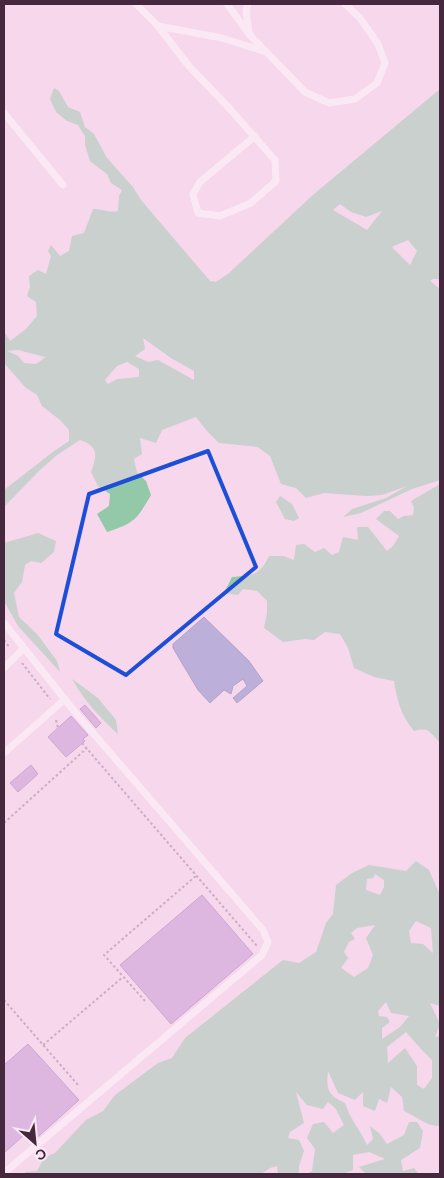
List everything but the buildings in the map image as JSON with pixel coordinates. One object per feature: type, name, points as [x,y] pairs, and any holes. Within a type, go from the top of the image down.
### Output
[{"type":"lane","points":[[136,4],[158,26],[188,65],[254,136],[276,160],[276,181],[251,203],[220,216],[198,213],[193,194],[200,182],[254,136]]},
{"type":"lane","points":[[227,4],[249,34],[305,92],[329,103],[355,99],[377,84],[384,63],[378,44],[360,18],[345,4]]},
{"type":"lane","points":[[248,4],[246,10],[249,34]]},
{"type":"lane","points":[[158,26],[222,38],[266,52]]},
{"type":"lane","points":[[4,113],[63,185]]},
{"type":"lane","points":[[4,623],[64,699],[263,930],[268,942],[262,955],[4,1173]]},
{"type":"lane","points":[[4,668],[23,649]]},
{"type":"lane","points":[[4,753],[64,699]]},
{"type":"path","points":[[4,640],[50,698],[58,728]]},
{"type":"path","points":[[82,743],[257,946]]},
{"type":"path","points":[[4,823],[87,748]]},
{"type":"path","points":[[145,1001],[104,955],[196,875]]},
{"type":"path","points":[[43,1045],[124,977]]},
{"type":"path","points":[[4,1000],[78,1085]]},
{"type":"highlighted area","points":[[208,451],[256,567],[126,675],[56,634],[89,494]]},
{"type":"green space","points":[[54,88],[59,91],[68,107],[80,112],[85,127],[94,134],[107,158],[210,281],[216,282],[228,274],[314,194],[440,89],[440,279],[430,281],[440,289],[440,480],[412,489],[361,513],[343,517],[352,509],[386,498],[407,486],[382,495],[366,496],[324,493],[306,498],[296,488],[281,484],[270,456],[258,447],[219,443],[196,417],[162,430],[156,443],[140,438],[142,454],[134,459],[137,472],[146,481],[151,495],[138,515],[124,526],[107,532],[97,514],[109,506],[110,494],[98,486],[91,472],[95,452],[91,445],[80,440],[57,455],[4,507],[4,490],[69,441],[69,430],[42,406],[37,395],[25,387],[4,363],[4,331],[10,341],[26,329],[37,316],[36,302],[27,296],[30,287],[29,276],[38,270],[46,274],[51,256],[48,251],[51,245],[60,256],[69,251],[72,236],[84,233],[93,209],[118,211],[119,196],[122,190],[111,183],[107,174],[90,161],[85,145],[85,136],[78,125],[67,121],[56,112],[50,99]],"holes":[[[340,204],[351,212],[366,217],[382,211],[367,230],[333,210]],[[408,240],[417,251],[410,265],[392,247]],[[143,338],[171,358],[194,371],[194,380],[158,360],[148,362],[135,356],[145,349]],[[18,350],[46,357],[36,364],[24,363],[18,356],[7,351]],[[127,362],[139,369],[139,377],[117,379],[108,384],[105,380],[117,366]]]},
{"type":"green space","points":[[440,484],[440,742],[427,730],[414,731],[400,708],[394,681],[374,677],[354,668],[348,648],[340,634],[325,632],[314,640],[305,639],[283,642],[264,628],[267,601],[257,591],[243,589],[238,595],[224,593],[232,577],[251,575],[259,571],[269,556],[283,556],[294,560],[296,545],[304,544],[315,552],[324,548],[332,555],[339,552],[343,537],[358,540],[357,527],[368,527],[387,551],[393,546],[399,536],[376,519],[384,511],[390,511],[398,519],[413,515],[414,507],[411,501]]},
{"type":"green space","points":[[280,496],[292,504],[299,518],[294,521],[285,519],[276,502]]},
{"type":"green space","points":[[38,533],[56,541],[54,552],[41,563],[31,561],[25,565],[22,582],[14,593],[19,617],[37,634],[57,661],[60,672],[18,626],[4,601],[4,543]]},
{"type":"green space","points":[[72,679],[98,698],[116,720],[118,734],[93,708]]},
{"type":"green space","points":[[416,861],[429,870],[440,895],[440,1006],[430,1003],[440,1024],[435,1037],[440,1036],[440,1126],[426,1123],[404,1111],[402,1097],[391,1087],[387,1103],[379,1099],[375,1111],[363,1106],[363,1092],[355,1100],[338,1093],[328,1071],[327,1083],[329,1091],[345,1103],[367,1145],[373,1139],[370,1126],[380,1134],[387,1144],[404,1135],[409,1122],[417,1122],[423,1131],[420,1148],[401,1160],[403,1171],[414,1168],[419,1174],[366,1174],[359,1167],[385,1159],[369,1152],[353,1155],[353,1170],[343,1174],[306,1174],[312,1171],[315,1149],[307,1138],[313,1124],[324,1122],[333,1133],[344,1125],[336,1109],[328,1102],[323,1109],[307,1105],[296,1092],[304,1123],[290,1132],[288,1138],[299,1140],[304,1151],[299,1166],[299,1174],[278,1174],[277,1166],[261,1174],[24,1174],[37,1171],[44,1158],[55,1153],[86,1120],[103,1111],[115,1095],[158,1063],[172,1058],[185,1038],[283,960],[299,963],[316,952],[326,923],[333,914],[336,885],[352,873],[369,865],[406,871]],"holes":[[[375,874],[384,880],[384,887],[380,895],[366,890],[367,879],[373,878]],[[416,921],[431,928],[433,953],[423,944],[411,943],[409,931]],[[375,925],[366,938],[373,955],[368,968],[354,977],[341,968],[348,958],[344,952],[349,942],[355,939],[351,933],[357,928]],[[386,1002],[391,1013],[409,1016],[400,1027],[382,1039],[382,1028],[390,1022],[387,1017],[379,1016],[378,1011]],[[406,1032],[432,1060],[432,1078],[424,1089],[417,1085],[417,1066],[405,1048],[388,1063],[387,1047]]]},
{"type":"water","points":[[204,617],[249,661],[263,681],[237,703],[233,698],[247,686],[243,679],[233,686],[231,694],[224,690],[210,703],[198,690],[173,648],[173,644]]}]
